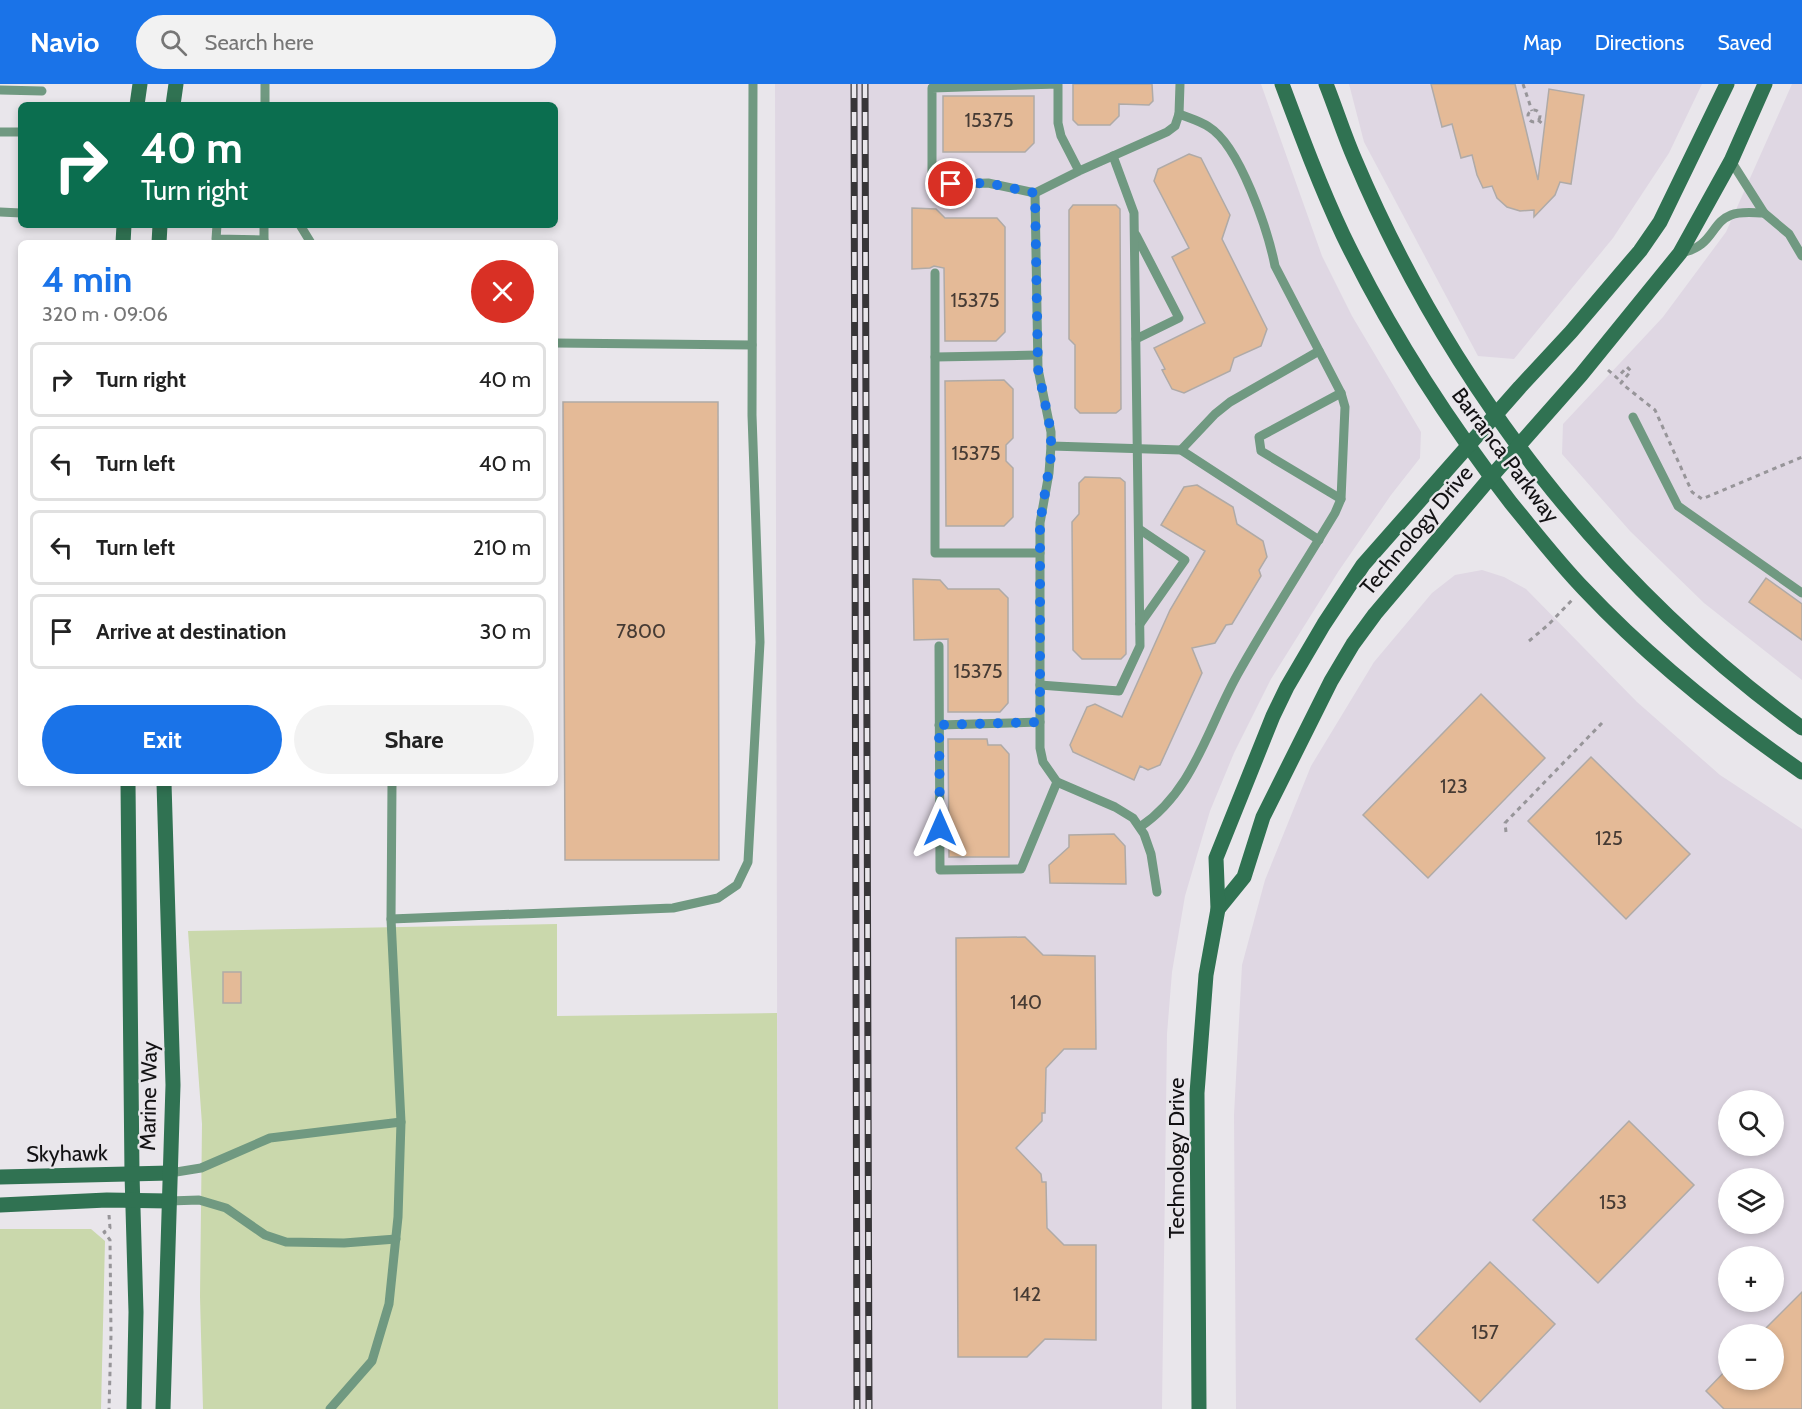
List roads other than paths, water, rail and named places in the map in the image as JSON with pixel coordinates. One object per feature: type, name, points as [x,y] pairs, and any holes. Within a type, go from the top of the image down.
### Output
[{"type":"main road","points":[[137,102],[140,84]]},
{"type":"main road","points":[[173,102],[176,84]]},
{"type":"main road","name":"Barranca Parkway","points":[[1282,84],[1315,172],[1370,287],[1408,355],[1491,477],[1583,588],[1637,642],[1760,743],[1802,772]]},
{"type":"main road","name":"Barranca Parkway","points":[[1326,84],[1355,160],[1404,262],[1448,341],[1519,446],[1575,519],[1641,591],[1709,656],[1802,728]]},
{"type":"main road","name":"Technology Drive","points":[[1199,1409],[1197,1093],[1206,975],[1218,909],[1216,858],[1273,716],[1287,687],[1324,624],[1363,565],[1571,332],[1640,251],[1660,222],[1727,84]]},
{"type":"main road","name":"Technology Drive","points":[[1218,909],[1244,878],[1263,817],[1331,681],[1353,644],[1375,614],[1581,375],[1680,253],[1731,161],[1765,84]]},
{"type":"main road","name":"Marine Way","points":[[128,786],[132,1174],[136,1312],[134,1409]]},
{"type":"main road","name":"Marine Way","points":[[163,1409],[173,1085],[164,786]]},
{"type":"main road","name":"Skyhawk","points":[[0,1177],[170,1173]]},
{"type":"main road","points":[[0,1204],[169,1200]]},
{"type":"lane","points":[[265,84],[265,102]]},
{"type":"lane","points":[[391,919],[673,908],[718,898],[737,885],[748,862],[760,642],[752,415],[753,84]]},
{"type":"lane","points":[[1079,171],[1061,136],[1058,123],[1058,84],[932,88],[932,185],[988,183],[1035,193],[1167,132],[1175,126],[1179,114],[1180,84]]},
{"type":"lane","points":[[0,90],[42,91]]},
{"type":"lane","points":[[1140,827],[1157,816],[1176,794],[1196,759],[1238,672],[1319,540],[1341,499],[1345,407],[1341,393],[1275,266],[1268,234],[1238,162],[1219,136],[1209,127],[1179,114]]},
{"type":"lane","points":[[0,132],[18,132]]},
{"type":"lane","points":[[1040,686],[1119,691],[1140,646],[1134,213],[1113,156]]},
{"type":"lane","points":[[1731,161],[1764,213],[1789,234],[1802,256]]},
{"type":"lane","points":[[1035,193],[1038,369],[1051,432],[1051,456],[1040,523],[1040,748],[1043,762],[1057,782],[1115,807],[1133,818],[1140,827],[1151,854],[1157,892]]},
{"type":"lane","points":[[0,212],[18,213]]},
{"type":"lane","points":[[1680,253],[1692,251],[1707,241],[1728,216],[1739,213],[1764,213]]},
{"type":"lane","points":[[217,228],[216,239],[240,240]]},
{"type":"lane","points":[[1134,231],[1179,318],[1136,339]]},
{"type":"lane","points":[[935,273],[935,553],[1040,553]]},
{"type":"lane","points":[[558,343],[752,345]]},
{"type":"lane","points":[[1181,450],[1215,414],[1230,402],[1319,351]]},
{"type":"lane","points":[[935,357],[1038,355]]},
{"type":"lane","points":[[1341,393],[1259,437],[1261,451],[1341,499]]},
{"type":"lane","points":[[1633,417],[1678,506],[1802,593]]},
{"type":"lane","points":[[1051,446],[1181,450],[1319,540]]},
{"type":"lane","points":[[1139,529],[1185,560],[1140,624]]},
{"type":"lane","points":[[939,646],[940,870],[1021,869],[1057,782]]},
{"type":"lane","points":[[939,725],[1040,722]]},
{"type":"lane","points":[[330,1409],[372,1361],[389,1304],[396,1239],[400,1122],[391,919],[392,786]]},
{"type":"lane","points":[[170,1173],[201,1168],[270,1138],[400,1122]]},
{"type":"lane","points":[[169,1200],[199,1200],[226,1208],[265,1235],[286,1242],[344,1243],[396,1239]]},
{"type":"railway","points":[[854,84],[857,1409]]},
{"type":"railway","points":[[865,84],[869,1409]]}]
